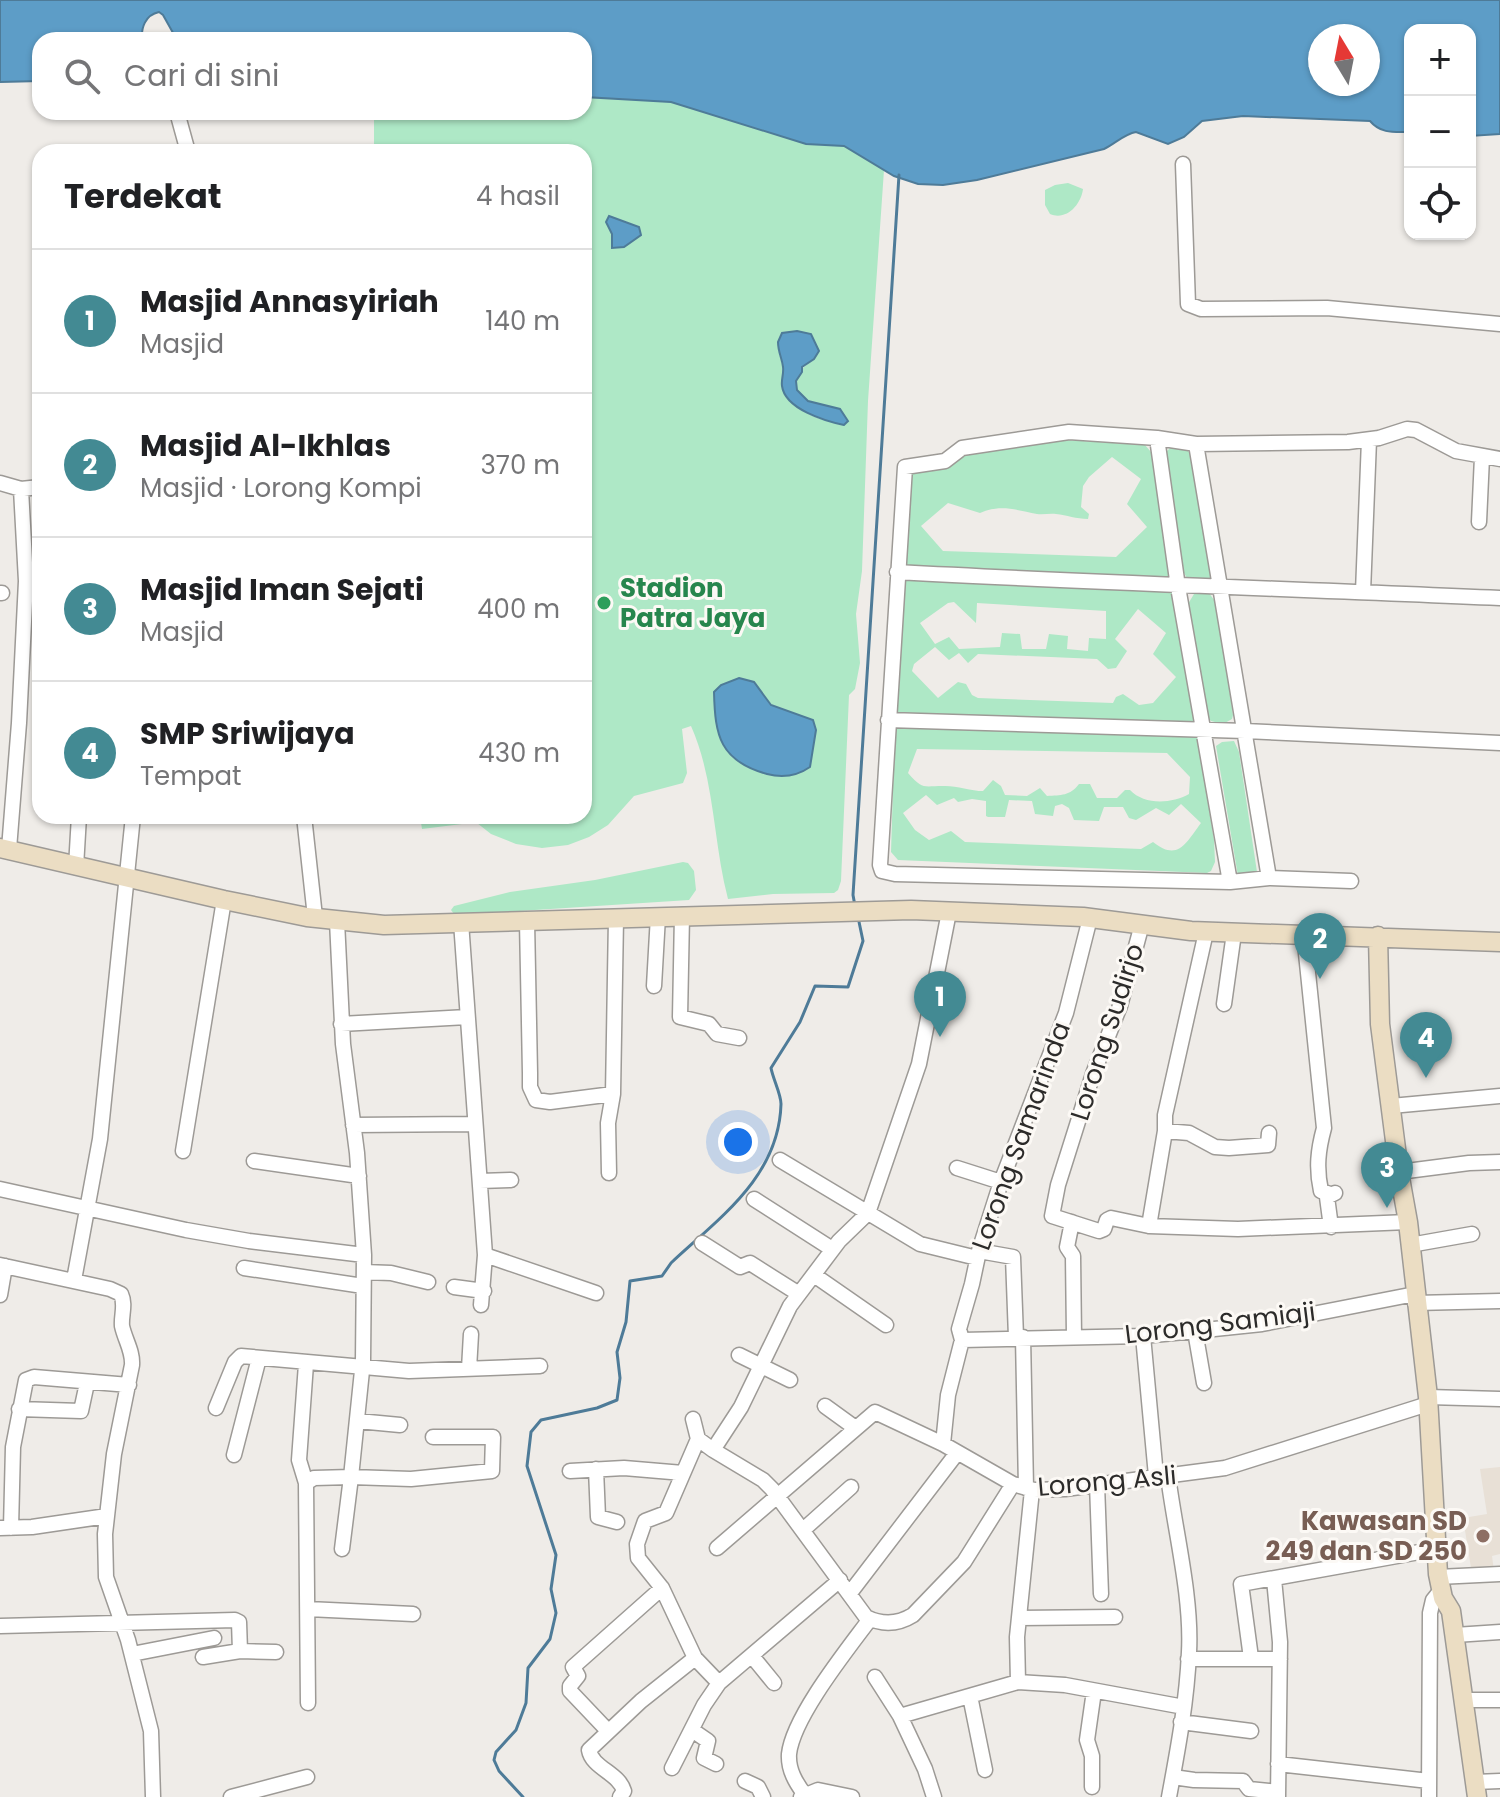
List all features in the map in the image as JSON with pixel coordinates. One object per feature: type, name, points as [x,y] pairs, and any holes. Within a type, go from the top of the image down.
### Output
[{"type":"main road","points":[[5,849],[224,900],[337,921],[384,925],[890,911],[1090,918],[1206,932],[1500,942]]},
{"type":"main road","points":[[1378,936],[1380,1024],[1408,1222],[1428,1400],[1439,1580],[1450,1607],[1455,1635],[1476,1790]]},
{"type":"street","points":[[179,120],[186,144]]},
{"type":"street","points":[[1183,164],[1188,304],[1201,309],[1327,308],[1500,324]]},
{"type":"street","points":[[1351,881],[1269,878],[1230,882],[895,874],[882,871],[888,720],[905,467],[945,461],[962,448],[1069,432],[1196,444],[1369,440],[1407,429],[1416,430],[1456,451],[1500,459]]},
{"type":"street","points":[[1157,438],[1178,587],[1230,882]]},
{"type":"street","points":[[1363,592],[1369,440]]},
{"type":"street","points":[[1196,444],[1269,878]]},
{"type":"street","points":[[1479,522],[1482,457]]},
{"type":"street","points":[[0,483],[21,489],[32,488]]},
{"type":"street","points":[[21,489],[32,572]]},
{"type":"street","points":[[897,572],[1220,589],[1500,598]]},
{"type":"street","points":[[5,849],[15,790],[32,592]]},
{"type":"street","points":[[888,720],[1245,731],[1500,743]]},
{"type":"street","points":[[76,867],[79,824]]},
{"type":"street","points":[[74,1280],[100,1139],[132,824]]},
{"type":"street","points":[[305,824],[315,917]]},
{"type":"street","points":[[183,1151],[224,900]]},
{"type":"street","points":[[713,1450],[741,1407],[790,1306],[832,1249],[868,1213],[919,1064],[934,1001],[949,912]]},
{"type":"street","points":[[682,915],[680,1017],[709,1024],[717,1034],[739,1038]]},
{"type":"street","points":[[654,986],[658,916]]},
{"type":"street","points":[[609,1173],[616,918]]},
{"type":"street","name":"Lorong Samarinda","points":[[943,1444],[948,1395],[962,1340],[959,1329],[978,1255],[1001,1182],[1066,1013],[1090,918]]},
{"type":"street","points":[[337,921],[341,1024],[359,1176],[364,1255],[362,1368],[342,1549]]},
{"type":"street","points":[[527,921],[532,1095],[536,1100],[550,1102],[613,1094]]},
{"type":"street","points":[[454,1287],[483,1298],[485,1255],[461,922]]},
{"type":"street","name":"Lorong Sudirjo","points":[[1072,1222],[1051,1214],[1093,1074],[1120,1006],[1142,924]]},
{"type":"street","points":[[1149,1226],[1165,1115],[1206,932]]},
{"type":"street","points":[[1224,1004],[1234,933]]},
{"type":"street","points":[[1304,934],[1324,1128],[1317,1152],[1318,1177],[1321,1191],[1335,1193],[1327,1202],[1331,1227]]},
{"type":"street","points":[[341,1024],[467,1017]]},
{"type":"street","points":[[1391,1106],[1500,1096]]},
{"type":"street","points":[[353,1125],[474,1124]]},
{"type":"street","points":[[1165,1131],[1189,1133],[1207,1145],[1229,1148],[1268,1145],[1269,1133]]},
{"type":"street","points":[[780,1160],[920,1244],[978,1255],[1013,1257],[1019,1337],[1023,1487],[1018,1682]]},
{"type":"street","points":[[254,1161],[359,1176]]},
{"type":"street","points":[[1399,1172],[1500,1162]]},
{"type":"street","points":[[957,1168],[1001,1182]]},
{"type":"street","points":[[480,1181],[511,1180]]},
{"type":"street","points":[[0,1189],[249,1241],[364,1255]]},
{"type":"street","points":[[754,1199],[832,1249]]},
{"type":"street","points":[[1074,1336],[1073,1256],[1067,1247],[1072,1222],[1099,1231],[1104,1229],[1108,1218],[1149,1226],[1238,1229],[1408,1222]]},
{"type":"street","points":[[1410,1245],[1472,1234]]},
{"type":"street","points":[[702,1243],[740,1267],[750,1263],[799,1294]]},
{"type":"street","points":[[485,1255],[596,1293]]},
{"type":"street","points":[[0,1295],[2,1266],[74,1280],[121,1294],[124,1300],[123,1328],[132,1358],[114,1454],[107,1516],[106,1577],[132,1654],[151,1731],[150,1796]]},
{"type":"street","points":[[244,1268],[364,1279],[391,1273],[428,1282]]},
{"type":"street","points":[[814,1275],[886,1325]]},
{"type":"street","name":"Lorong Samiaji","points":[[1019,1337],[1143,1336],[1195,1331],[1262,1324],[1415,1298],[1500,1301]]},
{"type":"street","points":[[1195,1331],[1204,1383]]},
{"type":"street","points":[[469,1369],[471,1334]]},
{"type":"street","points":[[1143,1336],[1162,1476],[1188,1611],[1188,1659],[1169,1797]]},
{"type":"street","points":[[962,1340],[1019,1337]]},
{"type":"street","points":[[739,1355],[790,1380]]},
{"type":"street","points":[[216,1408],[238,1357],[409,1371],[540,1366]]},
{"type":"street","points":[[234,1455],[259,1358]]},
{"type":"street","points":[[306,1364],[299,1460],[306,1483],[308,1703]]},
{"type":"street","points":[[107,1516],[5,1528],[19,1409],[29,1378],[129,1385]]},
{"type":"street","points":[[19,1409],[81,1411],[87,1383]]},
{"type":"street","name":"Lorong Asli","points":[[717,1548],[875,1412],[1023,1487],[1065,1489],[1225,1468],[1428,1400],[1500,1399]]},
{"type":"street","points":[[825,1406],[854,1427]]},
{"type":"street","points":[[693,1419],[698,1439],[666,1513],[645,1521],[636,1552],[662,1588],[695,1658],[719,1683]]},
{"type":"street","points":[[358,1421],[400,1425]]},
{"type":"street","points":[[306,1483],[314,1478],[411,1479],[492,1471],[493,1437],[433,1437]]},
{"type":"street","points":[[698,1439],[763,1480],[779,1497],[866,1617],[878,1623],[890,1623],[913,1615],[964,1562],[1023,1487]]},
{"type":"street","points":[[850,1593],[957,1453]]},
{"type":"street","points":[[570,1471],[624,1468],[683,1473]]},
{"type":"street","points":[[596,1469],[598,1517],[617,1522]]},
{"type":"street","points":[[1097,1484],[1101,1594]]},
{"type":"street","points":[[803,1530],[851,1487]]},
{"type":"street","points":[[1251,1658],[1241,1584],[1436,1549]]},
{"type":"street","points":[[1429,1797],[1430,1613],[1439,1580],[1500,1574]]},
{"type":"street","points":[[1173,1777],[1243,1781],[1249,1789],[1278,1795],[1280,1659],[1274,1579]]},
{"type":"street","points":[[672,1768],[719,1683],[840,1580]]},
{"type":"street","points":[[608,1731],[570,1689],[578,1676],[573,1667],[662,1588]]},
{"type":"street","points":[[308,1609],[413,1614]]},
{"type":"street","points":[[1019,1618],[1115,1617]]},
{"type":"street","points":[[852,1797],[818,1790],[803,1796],[795,1782],[789,1756],[795,1734],[821,1687],[870,1619]]},
{"type":"street","points":[[0,1626],[238,1620],[240,1651]]},
{"type":"street","points":[[1455,1635],[1500,1632]]},
{"type":"street","points":[[132,1654],[214,1638]]},
{"type":"street","points":[[203,1657],[240,1651],[276,1652]]},
{"type":"street","points":[[752,1656],[774,1683]]},
{"type":"street","points":[[620,1797],[624,1791],[622,1784],[588,1755],[589,1750],[641,1701],[695,1658]]},
{"type":"street","points":[[1188,1659],[1280,1659]]},
{"type":"street","points":[[875,1677],[900,1716],[925,1769],[934,1797]]},
{"type":"street","points":[[900,1716],[1018,1682],[1065,1685],[1094,1691],[1251,1731]]},
{"type":"street","points":[[1092,1787],[1092,1756],[1087,1740],[1094,1691]]},
{"type":"street","points":[[970,1696],[985,1770]]},
{"type":"street","points":[[1464,1700],[1500,1700]]},
{"type":"street","points":[[692,1730],[708,1741],[704,1758],[716,1764]]},
{"type":"street","points":[[1278,1764],[1429,1781]]},
{"type":"street","points":[[231,1797],[307,1777]]},
{"type":"street","points":[[745,1781],[758,1787],[763,1797]]},
{"type":"street","points":[[1476,1790],[1500,1781]]},
{"type":"shaded area","name":"Kawasan SD 249 dan SD 250","points":[[1500,1467],[1500,1554],[1492,1556],[1494,1571],[1472,1574],[1463,1518],[1487,1514],[1480,1469]]},
{"type":"green space","points":[[592,97],[671,102],[818,145],[844,146],[884,170],[868,401],[862,571],[856,614],[860,663],[855,689],[849,695],[841,881],[834,893],[773,894],[728,899],[705,768],[691,726],[682,729],[687,773],[683,783],[634,796],[608,825],[589,837],[568,845],[542,848],[516,844],[491,834],[478,824],[592,824],[592,144],[374,144],[374,120],[592,120]],"holes":[[[782,333],[814,359],[796,381],[797,390],[808,401],[840,409],[847,421],[830,421],[810,415],[786,396],[778,348]]]},
{"type":"green space","points":[[1068,183],[1083,189],[1079,201],[1067,213],[1050,214],[1045,205],[1045,190]]},
{"type":"green space","points":[[1050,439],[1145,445],[1151,452],[1214,840],[1215,862],[1211,871],[898,860],[891,852],[895,724],[910,474],[946,465],[963,455]],"holes":[[[1112,457],[1141,479],[1127,504],[1147,527],[1116,557],[943,551],[921,526],[948,503],[980,513],[1008,509],[1088,519],[1089,514],[1081,507],[1083,486]],[[954,602],[976,623],[977,603],[1106,611],[1106,639],[1089,638],[1088,651],[1067,649],[1068,636],[1049,634],[1046,649],[1022,649],[1020,634],[1002,633],[1000,647],[959,649],[949,637],[935,644],[920,623]],[[1138,609],[1166,633],[1153,654],[1176,677],[1153,703],[1139,705],[1123,694],[1116,697],[1113,703],[978,698],[972,695],[966,684],[958,682],[938,698],[912,671],[914,664],[935,647],[949,660],[959,653],[968,663],[978,654],[1097,659],[1108,669],[1116,668],[1127,651],[1115,639]],[[917,749],[1167,753],[1190,777],[1189,794],[1174,800],[1158,801],[1143,798],[1130,790],[1125,790],[1117,798],[1097,798],[1090,784],[1079,784],[1069,793],[1047,796],[1040,788],[1027,796],[1005,795],[1001,786],[993,780],[983,791],[924,786],[908,773]],[[926,795],[937,805],[954,798],[958,802],[972,799],[986,801],[988,817],[1005,817],[1009,800],[1032,801],[1035,814],[1053,816],[1055,806],[1062,804],[1069,808],[1074,820],[1099,821],[1104,807],[1123,807],[1129,818],[1136,820],[1156,808],[1169,815],[1181,804],[1201,823],[1181,848],[1175,850],[1162,848],[1153,842],[1141,849],[965,842],[951,831],[929,840],[915,830],[903,813]]]},
{"type":"green space","points":[[1172,446],[1186,449],[1192,455],[1212,576],[1209,580],[1189,581],[1182,570],[1166,452]]},
{"type":"green space","points":[[1209,593],[1217,604],[1233,715],[1223,724],[1211,721],[1206,715],[1188,604],[1194,594]]},
{"type":"green space","points":[[1234,741],[1239,752],[1257,872],[1238,876],[1216,746]]},
{"type":"green space","points":[[421,824],[462,824],[422,829]]},
{"type":"green space","points":[[683,862],[694,871],[696,890],[689,900],[459,915],[451,910],[454,906],[510,892],[595,880]]},
{"type":"water","points":[[0,0],[1500,0],[1500,134],[1476,136],[1476,24],[1404,24],[1404,132],[1383,130],[1370,121],[1243,116],[1202,121],[1184,137],[1168,144],[1136,132],[1104,149],[977,180],[943,185],[918,184],[894,176],[844,146],[806,144],[671,102],[592,97],[592,32],[173,32],[159,12],[150,16],[142,32],[32,32],[32,81],[0,82]]},
{"type":"water","points":[[609,216],[639,227],[641,235],[624,247],[612,248],[612,234],[606,222]]},
{"type":"water","points":[[797,331],[811,334],[819,351],[802,367],[796,381],[797,390],[808,401],[840,409],[848,421],[844,425],[807,413],[785,394],[778,342],[782,333]]},
{"type":"water","points":[[739,678],[754,682],[771,705],[813,720],[816,730],[810,767],[795,774],[773,775],[751,769],[730,754],[719,734],[714,692],[721,685]]},
{"type":"waterway","points":[[855,906],[853,895],[899,175]]},
{"type":"waterway","points":[[523,1797],[499,1771],[494,1760],[496,1752],[516,1730],[526,1703],[528,1668],[550,1639],[556,1613],[551,1589],[556,1555],[527,1466],[531,1432],[541,1420],[597,1408],[617,1400],[620,1378],[617,1352],[626,1322],[630,1281],[662,1276],[671,1263],[726,1212],[758,1175],[778,1130],[781,1104],[771,1068],[800,1022],[815,986],[848,987],[863,941],[858,917]]},
{"type":"place","name":"Stadion Patra Jaya","points":[[604,603]]},
{"type":"place","name":"Masjid Al-Ikhlas","points":[[1320,979]]},
{"type":"place","name":"Masjid Annasyiriah","points":[[940,1037]]},
{"type":"place","name":"SMP Sriwijaya","points":[[1426,1078]]},
{"type":"place","name":"Masjid Iman Sejati","points":[[1387,1208]]},
{"type":"place","name":"Kawasan SD 249 dan SD 250","points":[[1483,1536]]}]
